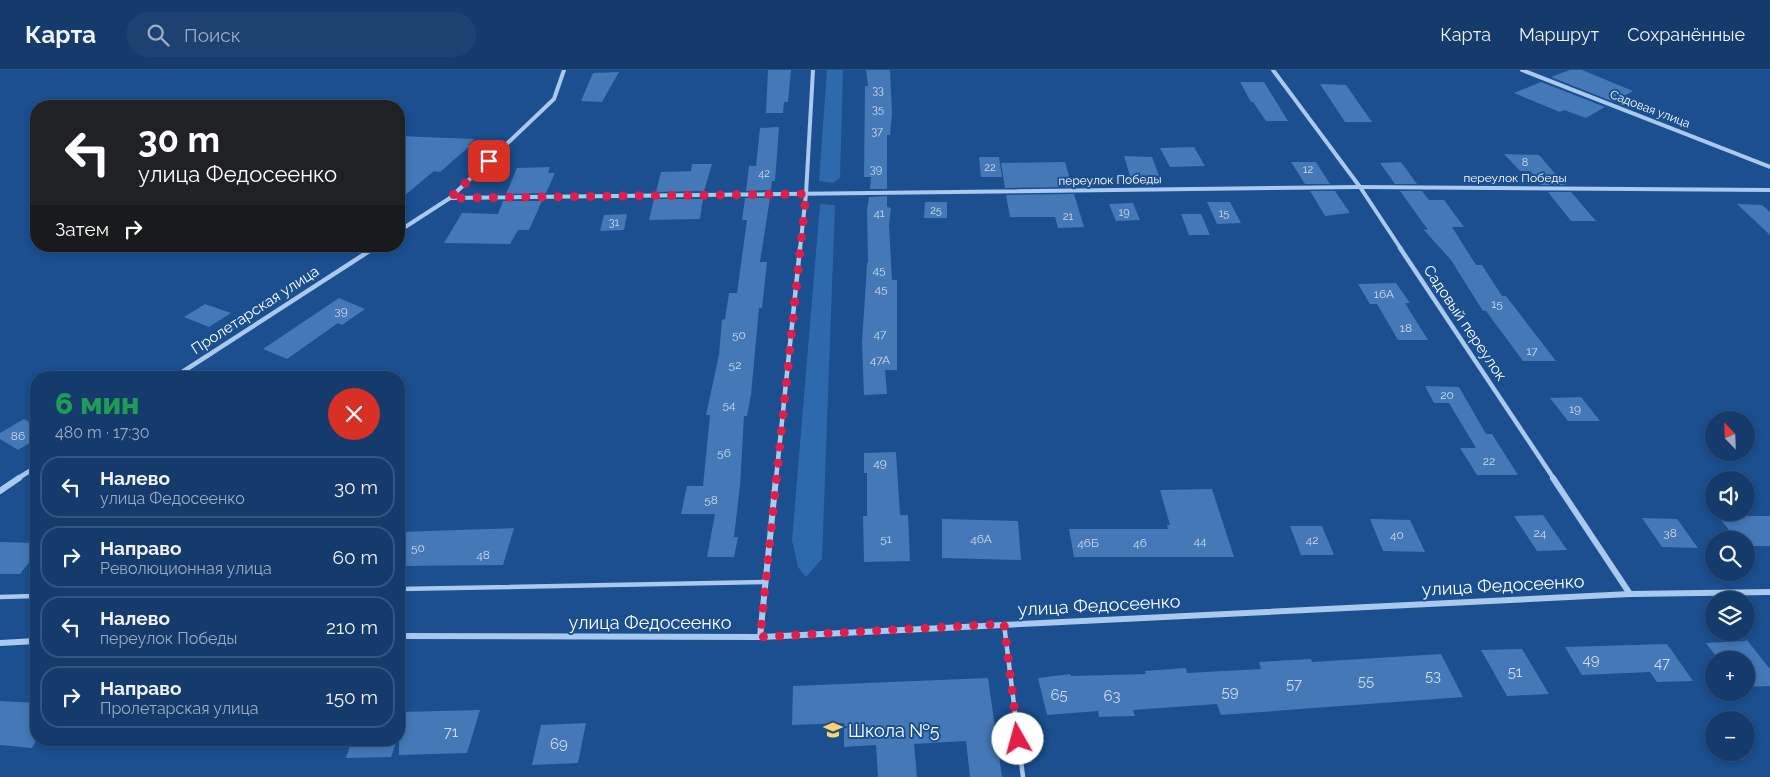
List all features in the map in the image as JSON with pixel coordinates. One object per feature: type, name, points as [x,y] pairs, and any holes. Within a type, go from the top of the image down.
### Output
[{"type":"street","points":[[405,227],[450,198],[554,99],[564,70]]},
{"type":"street","points":[[760,637],[806,194],[813,70]]},
{"type":"street","name":"Садовый переулок","points":[[1273,70],[1360,186],[1630,594]]},
{"type":"street","name":"Садовая улица","points":[[1522,70],[1770,166]]},
{"type":"street","name":"переулок Победы","points":[[450,198],[1360,186],[1770,190]]},
{"type":"street","name":"Пролетарская улица","points":[[184,371],[367,252]]},
{"type":"street","points":[[0,491],[30,471]]},
{"type":"street","name":"улица Федосеенко","points":[[405,636],[760,637],[1630,594],[1770,592]]},
{"type":"street","points":[[0,642],[30,641]]},
{"type":"lane","points":[[405,589],[766,582]]},
{"type":"lane","points":[[0,597],[30,596]]},
{"type":"lane","points":[[1004,624],[1023,777]]},
{"type":"shaded area","points":[[827,70],[843,70],[840,178],[833,183],[819,181]]},
{"type":"shaded area","points":[[820,204],[835,205],[822,559],[806,577],[798,567],[792,540]]},
{"type":"building","points":[[768,70],[791,70],[788,102],[784,102],[783,113],[766,113]]},
{"type":"building","points":[[866,70],[890,70],[892,113],[890,135],[887,135],[887,189],[870,189],[871,177],[864,177],[865,86],[868,86]]},
{"type":"building","points":[[1570,70],[1582,70],[1633,91],[1614,102],[1551,77]]},
{"type":"building","points":[[619,72],[602,102],[581,101],[593,73]]},
{"type":"building","points":[[1240,82],[1264,82],[1288,121],[1266,121],[1253,102],[1251,102]]},
{"type":"building","points":[[1541,82],[1605,107],[1586,118],[1564,110],[1560,112],[1514,93]]},
{"type":"building","points":[[1320,84],[1346,85],[1372,122],[1345,122]]},
{"type":"building","points":[[779,127],[775,181],[772,181],[771,190],[746,191],[749,166],[756,166],[760,128]]},
{"type":"building","points":[[405,136],[474,139],[468,145],[471,145],[440,172],[434,171],[405,195]]},
{"type":"building","points":[[1194,147],[1205,166],[1170,167],[1160,148]]},
{"type":"building","points":[[1504,154],[1539,155],[1565,185],[1541,185],[1530,171],[1520,171]]},
{"type":"building","points":[[1124,156],[1152,157],[1159,176],[1130,176]]},
{"type":"building","points":[[979,157],[999,157],[1002,177],[981,177]]},
{"type":"building","points":[[1065,162],[1072,187],[1005,188],[1001,163]]},
{"type":"building","points":[[1291,162],[1316,162],[1330,184],[1305,184]]},
{"type":"building","points":[[1401,162],[1417,184],[1395,184],[1380,163]]},
{"type":"building","points":[[692,164],[712,164],[704,191],[656,192],[661,172],[691,171]]},
{"type":"building","points":[[550,167],[548,173],[555,173],[546,193],[506,194],[517,168]]},
{"type":"building","points":[[1310,191],[1335,191],[1350,213],[1325,216]]},
{"type":"building","points":[[1400,191],[1422,191],[1429,200],[1444,200],[1464,227],[1452,227],[1476,265],[1482,265],[1502,296],[1506,296],[1556,361],[1523,361],[1486,311],[1483,311],[1451,260],[1423,229],[1428,230]]},
{"type":"building","points":[[1548,192],[1571,192],[1596,221],[1571,221]]},
{"type":"building","points":[[1074,194],[1084,227],[1058,228],[1055,217],[1010,217],[1006,195]]},
{"type":"building","points":[[887,196],[887,207],[891,208],[889,225],[892,280],[897,280],[897,370],[885,370],[887,394],[864,395],[862,342],[868,263],[867,211],[869,197]]},
{"type":"building","points":[[745,198],[770,198],[760,262],[767,262],[762,308],[759,308],[751,395],[747,416],[744,416],[740,486],[734,537],[738,537],[734,557],[707,557],[715,514],[681,514],[687,486],[703,486],[710,415],[706,415],[719,355],[722,320],[725,319],[729,293],[737,293],[747,220],[742,220]]},
{"type":"building","points":[[654,199],[703,199],[700,219],[649,220]]},
{"type":"building","points":[[503,201],[542,201],[529,230],[518,230],[510,244],[444,243],[462,213],[498,214]]},
{"type":"building","points":[[925,202],[947,202],[947,218],[924,218]]},
{"type":"building","points":[[1207,202],[1230,202],[1241,223],[1217,224]]},
{"type":"building","points":[[1133,203],[1140,220],[1116,221],[1109,204]]},
{"type":"building","points":[[1737,204],[1762,205],[1770,212],[1770,235]]},
{"type":"building","points":[[627,214],[624,230],[600,231],[604,215]]},
{"type":"building","points":[[1181,214],[1201,214],[1210,235],[1189,235]]},
{"type":"building","points":[[1396,283],[1410,303],[1405,303],[1428,340],[1398,340],[1377,304],[1370,304],[1358,284]]},
{"type":"building","points":[[339,298],[365,309],[342,325],[338,323],[287,359],[263,349]]},
{"type":"building","points":[[205,304],[231,313],[209,327],[184,317]]},
{"type":"building","points":[[1425,386],[1459,387],[1486,434],[1492,434],[1518,475],[1477,475],[1460,448],[1476,448],[1449,403],[1434,403]]},
{"type":"building","points":[[1581,397],[1600,421],[1568,421],[1550,398]]},
{"type":"building","points":[[24,419],[30,422],[30,443],[18,450],[0,439],[0,433]]},
{"type":"building","points":[[896,452],[900,515],[908,515],[910,561],[864,562],[863,516],[867,516],[867,473],[864,473],[864,453]]},
{"type":"building","points":[[1212,489],[1234,557],[1074,557],[1069,529],[1168,529],[1167,525],[1170,525],[1160,490]]},
{"type":"building","points":[[1543,515],[1567,550],[1537,551],[1514,516]]},
{"type":"building","points":[[1755,516],[1770,516],[1770,546],[1755,546],[1755,531],[1730,531],[1722,521],[1755,521]]},
{"type":"building","points":[[1642,518],[1677,519],[1698,548],[1662,547]]},
{"type":"building","points":[[942,519],[1018,521],[1021,560],[942,558]]},
{"type":"building","points":[[1370,519],[1410,520],[1425,552],[1383,551]]},
{"type":"building","points":[[1290,526],[1322,526],[1334,555],[1301,555]]},
{"type":"building","points":[[514,528],[503,565],[405,566],[405,532]]},
{"type":"building","points":[[0,542],[30,543],[30,562],[20,574],[0,574]]},
{"type":"building","points":[[1748,641],[1770,669],[1770,686],[1755,687],[1755,651],[1712,651],[1706,643]]},
{"type":"building","points":[[1667,644],[1693,681],[1657,682],[1650,672],[1582,675],[1565,647]]},
{"type":"building","points":[[1522,649],[1549,694],[1507,696],[1481,650]]},
{"type":"building","points":[[1441,654],[1463,697],[1221,715],[1217,704],[1133,710],[1135,716],[1099,717],[1098,711],[1047,715],[1038,678],[1070,674],[1071,676],[1146,674],[1145,671],[1186,668],[1187,673],[1261,669],[1259,662],[1311,659],[1312,662]]},
{"type":"building","points":[[988,678],[1002,777],[970,777],[966,741],[914,744],[917,777],[878,777],[876,745],[844,747],[844,723],[792,725],[793,686]]},
{"type":"building","points":[[0,701],[30,703],[30,746],[33,746],[32,748],[0,745]]},
{"type":"building","points":[[480,710],[467,753],[399,755],[399,746],[405,746],[405,712]]},
{"type":"building","points":[[586,723],[578,763],[532,765],[541,725]]},
{"type":"building","points":[[350,746],[395,746],[391,757],[346,758]]},
{"type":"place","name":"Школа №5","points":[[833,730]]},
{"type":"route","points":[[489,161],[450,198],[806,194],[760,637],[1004,624],[1018,739]]}]
